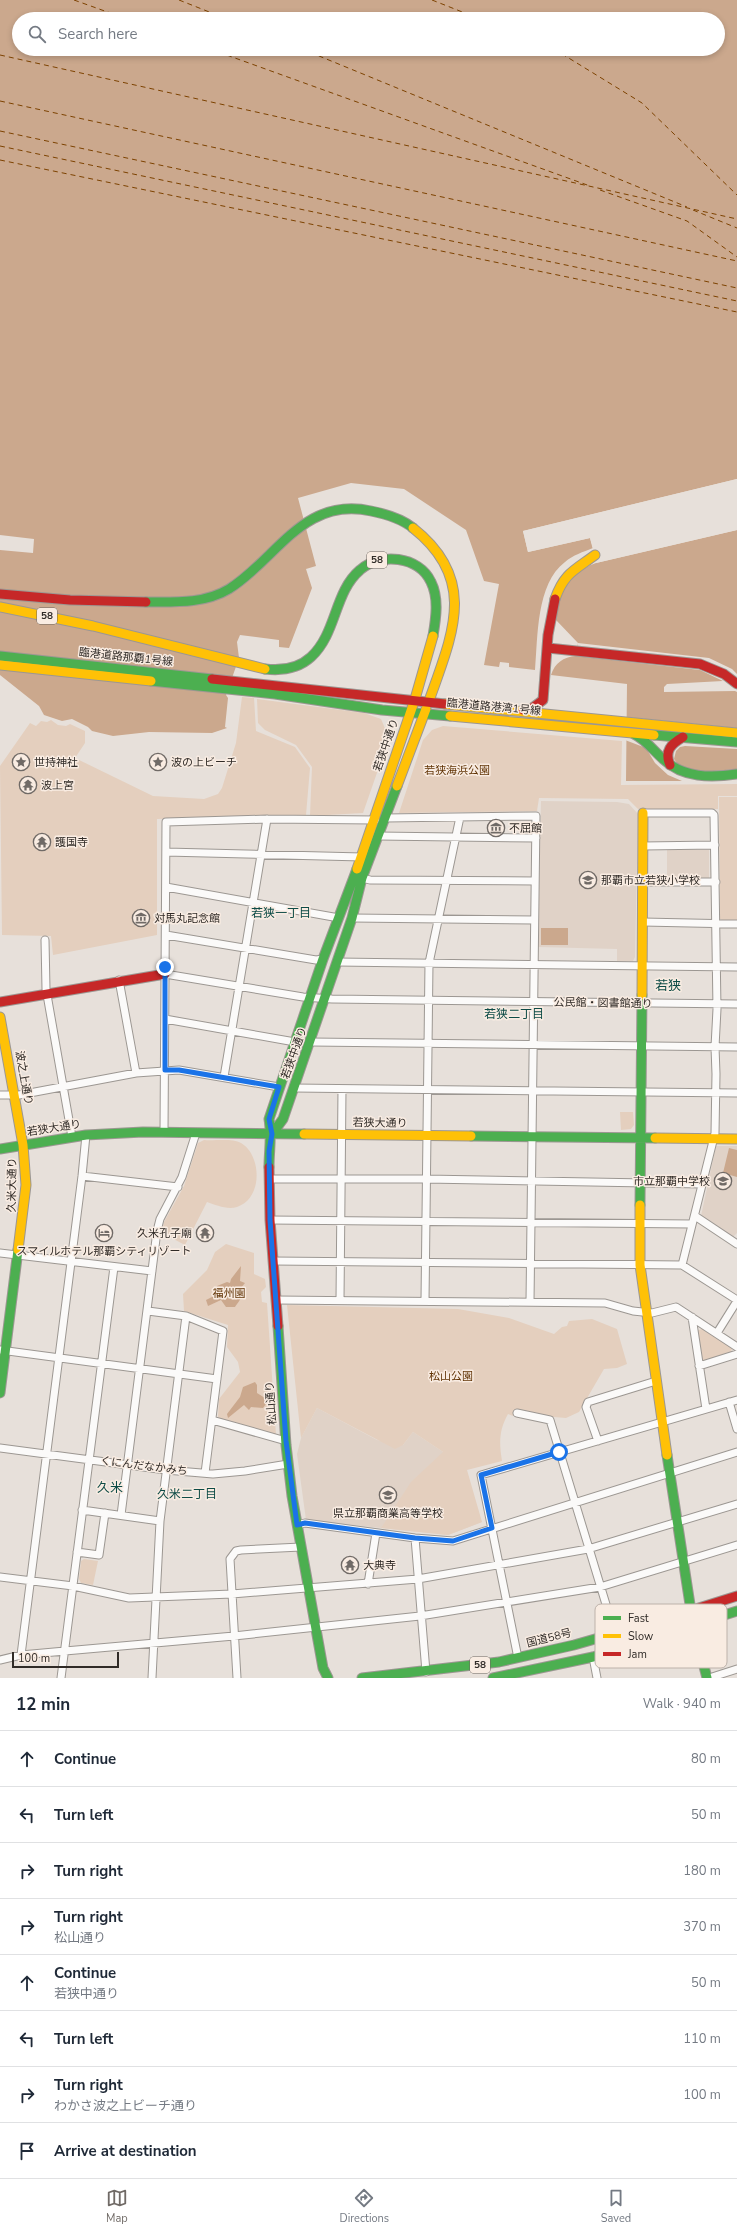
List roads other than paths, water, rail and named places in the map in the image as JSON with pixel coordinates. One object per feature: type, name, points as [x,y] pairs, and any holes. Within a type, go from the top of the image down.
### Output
[{"type":"main road","name":"58","points":[[0,594],[94,602],[180,602],[214,596],[242,578],[296,528],[328,512],[363,508],[393,515],[423,534],[443,560],[453,587],[456,611],[451,636],[428,701]]},
{"type":"main road","points":[[517,710],[531,709],[542,700],[552,610],[559,585],[572,570],[594,555]]},
{"type":"main road","name":"58","points":[[0,607],[93,626],[253,667],[284,670],[296,666],[311,658],[327,636],[345,589],[356,573],[377,560],[386,558],[402,560],[418,567],[425,574],[434,589],[436,598],[432,643],[413,706]]},
{"type":"main road","points":[[548,648],[700,664],[724,674],[737,684]]},
{"type":"main road","name":"臨港道路那覇1号線","points":[[0,656],[249,687]]},
{"type":"main road","name":"臨港道路那覇1号線","points":[[0,665],[249,687]]},
{"type":"main road","name":"臨港道路港湾1号線","points":[[249,687],[312,689],[413,706],[424,713],[737,733]]},
{"type":"main road","name":"臨港道路港湾1号線","points":[[249,687],[413,706],[428,701],[517,710],[614,726],[630,732],[737,742]]},
{"type":"main road","points":[[542,700],[552,712],[563,717]]},
{"type":"main road","name":"若狭中通り","points":[[272,1134],[269,1119],[324,959],[339,918],[386,818],[428,701]]},
{"type":"main road","name":"若狭中通り","points":[[272,1134],[283,1119],[311,1042],[352,918],[362,857],[413,706]]},
{"type":"main road","points":[[630,732],[650,744],[671,767],[688,774],[737,774]]},
{"type":"main road","points":[[671,767],[666,756],[668,748],[674,741],[683,737]]},
{"type":"main road","points":[[643,813],[642,1046],[640,1092],[641,1138],[639,1223],[640,1265],[690,1604]]},
{"type":"main road","points":[[0,1002],[119,980],[165,974]]},
{"type":"main road","name":"波之上通り","points":[[0,1017],[23,1145]]},
{"type":"main road","name":"若狭大通り","points":[[0,1149],[86,1135],[164,1132],[737,1139]]},
{"type":"main road","name":"松山通り","points":[[272,1134],[269,1151],[270,1220],[288,1464],[322,1668]]},
{"type":"main road","name":"久米大通り","points":[[0,1393],[3,1350],[26,1194],[23,1145]]},
{"type":"main road","name":"国道58号","points":[[711,1604],[737,1596]]},
{"type":"main road","name":"58","points":[[727,1614],[737,1611]]},
{"type":"main road","name":"国道58号","points":[[362,1678],[426,1672],[518,1658],[595,1639]]},
{"type":"main road","name":"58","points":[[493,1678],[593,1657]]},
{"type":"main road","points":[[321,1678],[322,1668]]},
{"type":"main road","points":[[322,1668],[328,1678]]},
{"type":"main road","points":[[705,1668],[708,1678]]},
{"type":"street","points":[[643,813],[712,813],[714,815],[716,882],[714,923],[717,940],[715,1047],[716,1093],[714,1139],[682,1265]]},
{"type":"street","points":[[386,818],[536,816],[530,1302]]},
{"type":"street","points":[[425,1301],[429,963],[460,817]]},
{"type":"street","points":[[224,1077],[268,819]]},
{"type":"street","points":[[164,1132],[166,822],[268,819],[375,820]]},
{"type":"street","points":[[378,836],[536,838]]},
{"type":"street","points":[[643,846],[715,845]]},
{"type":"street","points":[[166,852],[362,857]]},
{"type":"street","points":[[359,877],[370,880],[535,881]]},
{"type":"street","points":[[643,882],[716,882]]},
{"type":"street","points":[[166,887],[339,918]]},
{"type":"street","points":[[352,918],[534,920]]},
{"type":"street","points":[[643,922],[737,924]]},
{"type":"street","points":[[166,935],[316,960],[324,959]]},
{"type":"street","points":[[45,940],[46,993],[72,1137]]},
{"type":"street","points":[[337,962],[737,967]]},
{"type":"street","name":"公民館・図書館通り","points":[[165,974],[310,998],[325,999],[737,1004]]},
{"type":"street","points":[[119,980],[136,1073]]},
{"type":"street","points":[[165,1019],[231,1029],[295,1042]]},
{"type":"street","points":[[311,1042],[737,1047]]},
{"type":"street","points":[[0,1095],[63,1087],[136,1073],[165,1070],[224,1077],[279,1087]]},
{"type":"street","points":[[294,1088],[737,1093]]},
{"type":"street","points":[[340,1300],[342,1089]]},
{"type":"street","points":[[121,1515],[160,1218],[178,1187],[196,1133]]},
{"type":"street","points":[[21,1655],[86,1135]]},
{"type":"street","points":[[82,1176],[178,1187]]},
{"type":"street","points":[[269,1179],[426,1179],[702,1184]]},
{"type":"street","points":[[270,1220],[530,1223],[639,1223],[694,1220],[737,1244]]},
{"type":"street","points":[[0,1253],[152,1272]]},
{"type":"street","points":[[273,1261],[682,1265],[737,1300],[717,1333]]},
{"type":"street","points":[[61,1678],[114,1267]]},
{"type":"street","points":[[276,1300],[605,1303],[652,1313],[676,1307],[737,1347]]},
{"type":"street","points":[[148,1311],[186,1316],[223,1331],[205,1473]]},
{"type":"street","points":[[152,1678],[160,1521],[186,1316]]},
{"type":"street","points":[[692,1317],[706,1409]]},
{"type":"street","points":[[3,1350],[217,1379]]},
{"type":"street","points":[[699,1366],[737,1354]]},
{"type":"street","points":[[598,1441],[586,1408],[588,1402],[656,1381]]},
{"type":"street","points":[[518,1658],[481,1475],[663,1423],[737,1400]]},
{"type":"street","points":[[729,1402],[737,1429]]},
{"type":"street","points":[[517,1413],[550,1420],[605,1604]]},
{"type":"street","points":[[212,1420],[286,1441]]},
{"type":"street","name":"くにんだなかみち","points":[[0,1448],[166,1470],[205,1473],[245,1471],[288,1464]]},
{"type":"street","points":[[297,1525],[305,1523],[415,1538],[453,1541],[737,1452]]},
{"type":"street","points":[[0,1577],[73,1586],[122,1598],[156,1598],[232,1594],[368,1584],[418,1579],[588,1549],[737,1504]]},
{"type":"street","points":[[82,1510],[160,1521]]},
{"type":"street","points":[[77,1552],[99,1555],[105,1513]]},
{"type":"street","points":[[368,1584],[376,1533]]},
{"type":"street","points":[[415,1538],[420,1616],[426,1672]]},
{"type":"street","points":[[0,1660],[21,1655],[315,1628],[420,1616],[506,1603],[600,1587],[737,1546]]},
{"type":"street","points":[[237,1678],[230,1558],[236,1551],[301,1547]]},
{"type":"street","points":[[593,1657],[595,1668]]},
{"type":"street","points":[[595,1668],[597,1678]]},
{"type":"street","points":[[708,1678],[737,1669]]},
{"type":"place","name":"世持神社","points":[[21,762]]},
{"type":"place","name":"波の上ビーチ","points":[[158,762]]},
{"type":"place","name":"波上宮","points":[[28,785]]},
{"type":"place","name":"不屈館","points":[[496,828]]},
{"type":"place","name":"護国寺","points":[[42,842]]},
{"type":"place","name":"那覇市立若狭小学校","points":[[588,880]]},
{"type":"place","name":"対馬丸記念館","points":[[141,918]]},
{"type":"place","name":"市立那覇中学校","points":[[723,1181]]},
{"type":"place","name":"スマイルホテル那覇シティリゾート","points":[[104,1233]]},
{"type":"place","name":"久米孔子廟","points":[[205,1233]]},
{"type":"place","name":"県立那覇商業高等学校","points":[[388,1495]]},
{"type":"place","name":"大典寺","points":[[350,1565]]},
{"type":"district","name":"若狭一丁目","points":[[281,913]]},
{"type":"district","name":"若狭","points":[[668,986]]},
{"type":"district","name":"若狭二丁目","points":[[514,1014]]},
{"type":"district","name":"久米","points":[[110,1488]]},
{"type":"district","name":"久米二丁目","points":[[187,1494]]},
{"type":"park label","name":"若狭海浜公園","points":[[457,770]]},
{"type":"park label","name":"福州園","points":[[229,1293]]},
{"type":"park label","name":"松山公園","points":[[451,1376]]}]
